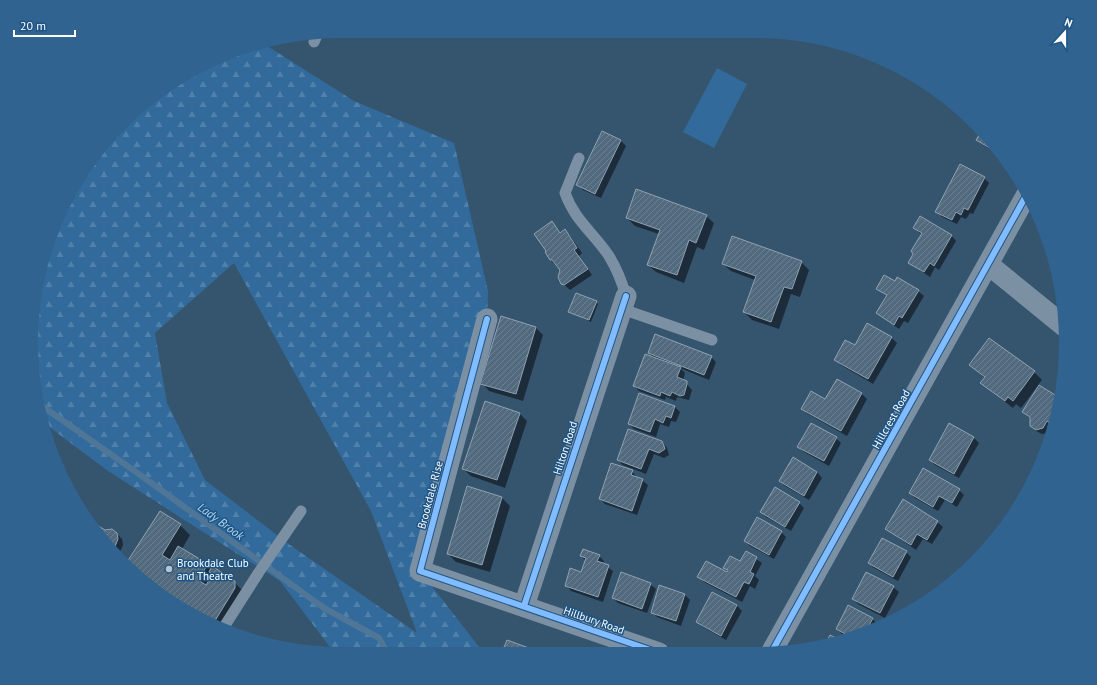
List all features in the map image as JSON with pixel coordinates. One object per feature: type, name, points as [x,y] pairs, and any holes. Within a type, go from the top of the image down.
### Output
[{"type":"street","name":"Hillcrest Road","points":[[776,646],[1024,200]]},
{"type":"street","points":[[989,265],[1058,321]]},
{"type":"street","name":"Hilton Road","points":[[524,606],[624,303]]},
{"type":"street","name":"Brookdale Rise","points":[[487,319],[420,571],[524,606]]},
{"type":"street","name":"Hillbury Road","points":[[524,606],[642,647]]},
{"type":"lane","points":[[578,158],[565,193],[570,209],[608,255],[621,278],[624,303],[712,340]]},
{"type":"lane","points":[[226,624],[284,534],[302,511]]},
{"type":"green space","points":[[269,47],[354,101],[454,143],[488,291],[487,319],[420,571],[479,647],[329,646],[280,581],[108,471],[50,428],[41,382],[38,342],[39,323],[48,264],[69,208],[89,173],[127,127],[157,101],[190,79],[226,61]],"holes":[[[234,263],[371,511],[417,633],[290,545],[205,480],[167,403],[155,333]]]},
{"type":"green space","points":[[717,68],[747,84],[714,148],[683,132]]},
{"type":"building","points":[[602,131],[621,140],[595,194],[576,185]]},
{"type":"building","points":[[978,136],[987,146],[976,140]]},
{"type":"building","points":[[960,164],[985,177],[968,210],[964,208],[961,215],[956,212],[952,220],[935,212]]},
{"type":"building","points":[[636,189],[707,215],[696,243],[689,240],[677,275],[647,265],[660,230],[626,218]]},
{"type":"building","points":[[920,216],[952,235],[934,266],[930,263],[924,272],[908,263],[913,254],[911,251],[922,233],[913,228]]},
{"type":"building","points":[[552,221],[560,233],[565,229],[577,248],[574,250],[588,269],[564,285],[561,284],[558,277],[560,270],[552,260],[550,260],[545,252],[546,251],[534,234]]},
{"type":"building","points":[[732,236],[802,261],[792,289],[784,287],[771,322],[743,312],[756,276],[722,264]]},
{"type":"building","points":[[884,275],[895,281],[897,277],[919,290],[902,318],[899,316],[894,325],[876,313],[887,295],[876,289]]},
{"type":"building","points":[[576,293],[597,301],[589,320],[568,312]]},
{"type":"building","points":[[501,316],[536,327],[516,394],[480,384]]},
{"type":"building","points":[[867,323],[892,337],[868,379],[834,360],[845,340],[855,345]]},
{"type":"building","points":[[655,334],[712,356],[704,375],[648,353]]},
{"type":"building","points":[[989,338],[1035,371],[1013,401],[1008,397],[1005,401],[980,383],[985,377],[969,365]]},
{"type":"building","points":[[645,354],[681,367],[677,377],[687,381],[684,395],[680,396],[672,392],[670,396],[661,392],[660,396],[633,386]]},
{"type":"building","points":[[837,379],[862,393],[841,431],[801,409],[811,391],[825,399]]},
{"type":"building","points":[[1039,385],[1054,394],[1049,422],[1047,421],[1043,428],[1036,430],[1030,426],[1030,417],[1022,412]]},
{"type":"building","points":[[639,393],[675,406],[671,418],[666,416],[663,423],[655,419],[650,432],[628,424]]},
{"type":"building","points":[[485,401],[520,413],[497,480],[462,469]]},
{"type":"building","points":[[811,423],[837,437],[824,461],[797,447]]},
{"type":"building","points":[[949,423],[974,437],[954,474],[929,460]]},
{"type":"building","points":[[628,429],[662,441],[665,449],[659,453],[649,449],[641,469],[617,460]]},
{"type":"building","points":[[793,457],[817,472],[804,496],[779,481]]},
{"type":"building","points":[[611,463],[633,470],[631,475],[643,479],[632,511],[599,499]]},
{"type":"building","points":[[923,468],[960,489],[952,503],[939,496],[933,507],[909,493]]},
{"type":"building","points":[[467,486],[502,497],[482,565],[447,554]]},
{"type":"building","points":[[775,487],[800,502],[785,527],[760,512]]},
{"type":"building","points":[[903,499],[938,521],[927,540],[917,534],[911,545],[885,529]]},
{"type":"building","name":"Brookdale Club and Theatre","points":[[160,511],[181,524],[162,555],[170,560],[178,546],[208,564],[198,580],[206,585],[213,574],[209,572],[212,566],[235,581],[235,588],[216,619],[173,596],[129,559]]},
{"type":"building","points":[[757,517],[782,531],[769,555],[744,541]]},
{"type":"building","points":[[100,527],[105,530],[112,529],[117,533],[118,539],[116,545]]},
{"type":"building","points":[[882,538],[907,551],[893,577],[868,563]]},
{"type":"building","points":[[583,549],[600,555],[597,561],[609,565],[598,597],[565,586],[570,568],[581,572],[586,558],[580,556]]},
{"type":"building","points":[[746,551],[757,557],[750,572],[754,574],[749,584],[744,582],[736,597],[697,577],[706,561],[727,572],[728,570],[723,568],[730,556],[740,561]]},
{"type":"building","points":[[621,572],[651,583],[642,609],[612,598]]},
{"type":"building","points":[[866,572],[894,586],[880,613],[852,599]]},
{"type":"building","points":[[659,585],[685,594],[676,621],[651,613]]},
{"type":"building","points":[[712,592],[737,605],[721,636],[696,622]]},
{"type":"building","points":[[848,605],[873,618],[870,625],[844,633],[836,629]]},
{"type":"building","points":[[507,640],[526,647],[504,647]]},
{"type":"waterway","name":"Lady Brook","points":[[45,408],[324,608],[379,638],[384,647]]},
{"type":"cycle path","points":[[775,646],[1024,200]]},
{"type":"cycle path","points":[[524,606],[626,296]]},
{"type":"cycle path","points":[[487,319],[420,571],[642,647]]},
{"type":"place","name":"Brookdale Club and Theatre","points":[[169,569]]}]
